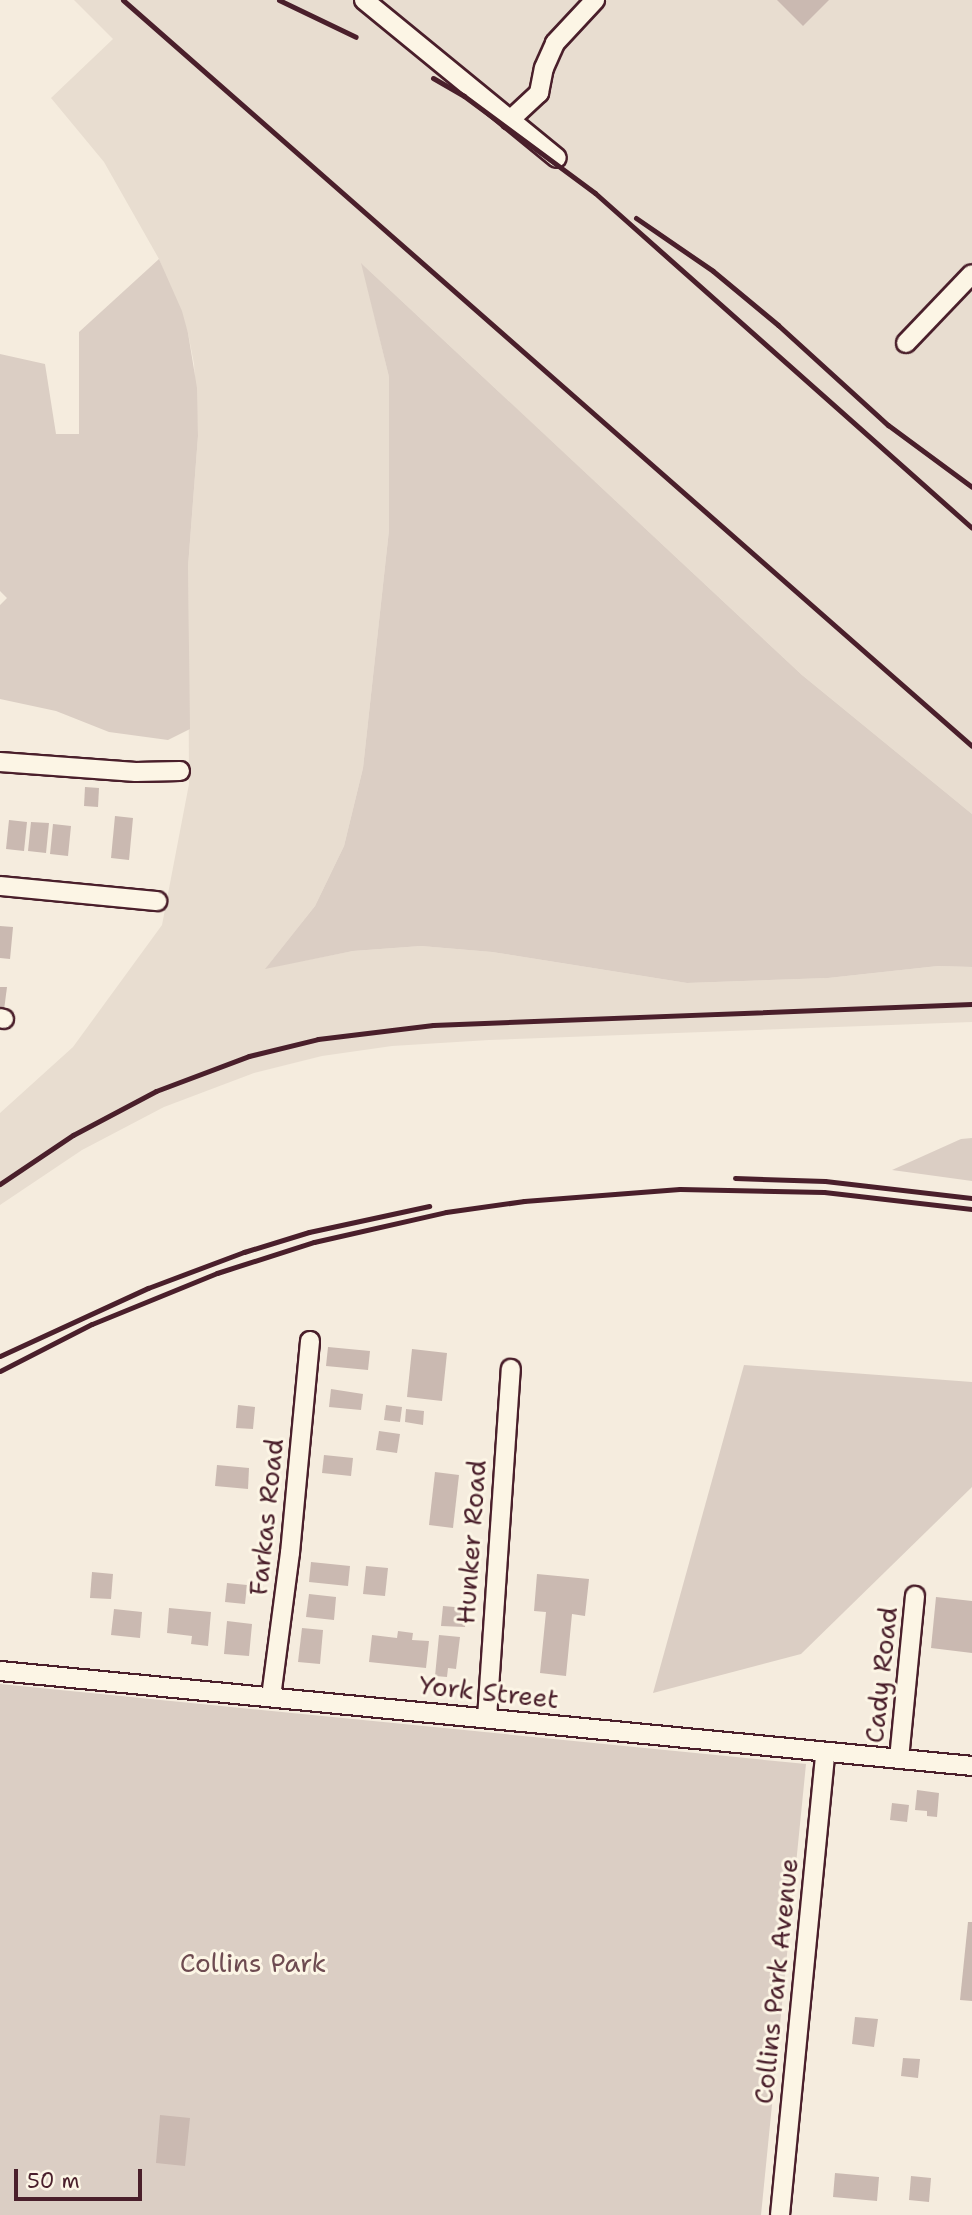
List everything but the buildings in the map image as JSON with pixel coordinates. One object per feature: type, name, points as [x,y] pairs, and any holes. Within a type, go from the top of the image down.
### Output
[{"type":"street","points":[[364,0],[557,158]]},
{"type":"street","points":[[510,120],[539,93],[544,68],[555,43],[595,0]]},
{"type":"street","points":[[906,343],[972,274]]},
{"type":"street","points":[[0,762],[136,772],[180,771]]},
{"type":"street","points":[[0,886],[157,901]]},
{"type":"street","name":"Farkas Road","points":[[271,1697],[290,1553],[310,1341]]},
{"type":"street","name":"Hunker Road","points":[[487,1718],[511,1369]]},
{"type":"street","name":"Cady Road","points":[[899,1759],[915,1596]]},
{"type":"street","name":"York Street","points":[[0,1671],[972,1766]]},
{"type":"street","name":"Collins Park Avenue","points":[[780,2215],[825,1752]]},
{"type":"shaded area","points":[[74,0],[972,0],[972,814],[802,675],[362,264],[389,377],[389,530],[363,768],[344,846],[315,906],[266,968],[353,951],[421,946],[492,952],[687,983],[828,978],[938,966],[972,967],[972,1022],[489,1040],[392,1046],[322,1056],[254,1073],[164,1107],[82,1150],[0,1205],[0,1113],[73,1047],[162,925],[189,784],[188,567],[198,436],[194,364],[188,333],[159,259],[104,162],[51,98],[113,39]]},
{"type":"green space","points":[[159,259],[182,311],[188,333],[197,388],[198,436],[188,567],[190,729],[168,740],[109,732],[56,711],[0,699],[0,605],[7,598],[0,591],[0,354],[45,364],[56,434],[79,434],[79,332]]},
{"type":"green space","points":[[361,263],[802,675],[972,814],[972,967],[938,966],[828,978],[687,983],[492,952],[421,946],[353,951],[265,969],[315,906],[344,846],[363,768],[389,530],[389,377]]},
{"type":"green space","points":[[972,1138],[972,1181],[892,1170],[961,1139]]},
{"type":"green space","points":[[744,1365],[972,1382],[972,1487],[801,1654],[653,1693]]},
{"type":"green space","name":"Collins Park","points":[[0,1684],[806,1764],[761,2215],[0,2215]]},
{"type":"railway","points":[[123,0],[972,746]]},
{"type":"railway","points":[[279,0],[356,37]]},
{"type":"railway","points":[[433,78],[464,96],[595,193],[972,528]]},
{"type":"railway","points":[[636,218],[713,271],[778,325],[888,425],[972,487]]},
{"type":"railway","points":[[0,1184],[73,1135],[156,1091],[249,1056],[318,1039],[433,1025],[972,1004]]},
{"type":"railway","points":[[735,1178],[825,1181],[972,1198]]},
{"type":"railway","points":[[0,1371],[92,1324],[217,1273],[314,1242],[446,1212],[524,1201],[680,1189],[824,1192],[972,1209]]},
{"type":"railway","points":[[0,1356],[148,1288],[244,1252],[309,1232],[429,1206]]}]
